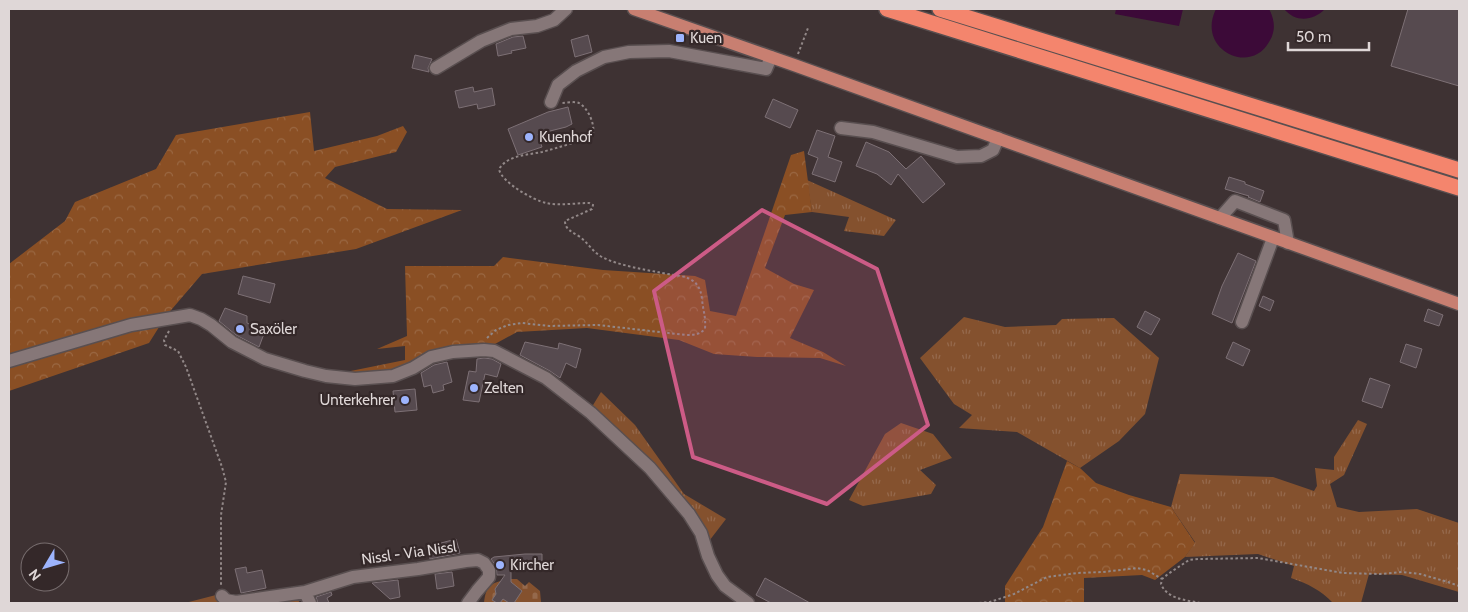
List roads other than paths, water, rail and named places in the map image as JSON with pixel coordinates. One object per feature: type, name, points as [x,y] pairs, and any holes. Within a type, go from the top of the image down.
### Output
[{"type":"highway","points":[[887,9],[1459,188]]},
{"type":"highway","points":[[940,9],[1459,170]]},
{"type":"highway","points":[[1396,168],[1459,199]]},
{"type":"main road","points":[[634,9],[771,56],[1459,304]]},
{"type":"street","points":[[436,68],[481,40],[511,29],[537,26],[554,20],[566,9]]},
{"type":"street","points":[[551,102],[558,85],[576,71],[604,57],[629,52],[669,51],[766,70],[771,56]]},
{"type":"street","points":[[841,128],[873,132],[957,157],[981,156],[993,150],[998,138]]},
{"type":"street","points":[[1220,218],[1235,201],[1284,220],[1288,243]]},
{"type":"street","points":[[1242,322],[1273,238]]},
{"type":"street","points":[[9,361],[131,324],[190,316],[206,322],[232,342],[265,359],[326,376],[356,379],[393,376],[413,368],[431,357],[453,352],[484,350],[503,355],[546,378],[591,413],[650,468],[693,520],[701,533],[717,576],[725,586],[748,603]]},
{"type":"street","name":"Nissl - Via Nissl","points":[[222,596],[226,600],[236,602],[308,598],[353,576],[478,560],[489,570],[489,577],[468,603]]},
{"type":"place","name":"Kuen","points":[[680,38]]},
{"type":"place","name":"Kuenhof","points":[[529,137]]},
{"type":"place","name":"Saxöler","points":[[240,329]]},
{"type":"place","name":"Zelten","points":[[474,388]]},
{"type":"place","name":"Unterkehrer","points":[[405,400]]},
{"type":"place","name":"Kircher","points":[[500,565]]}]
